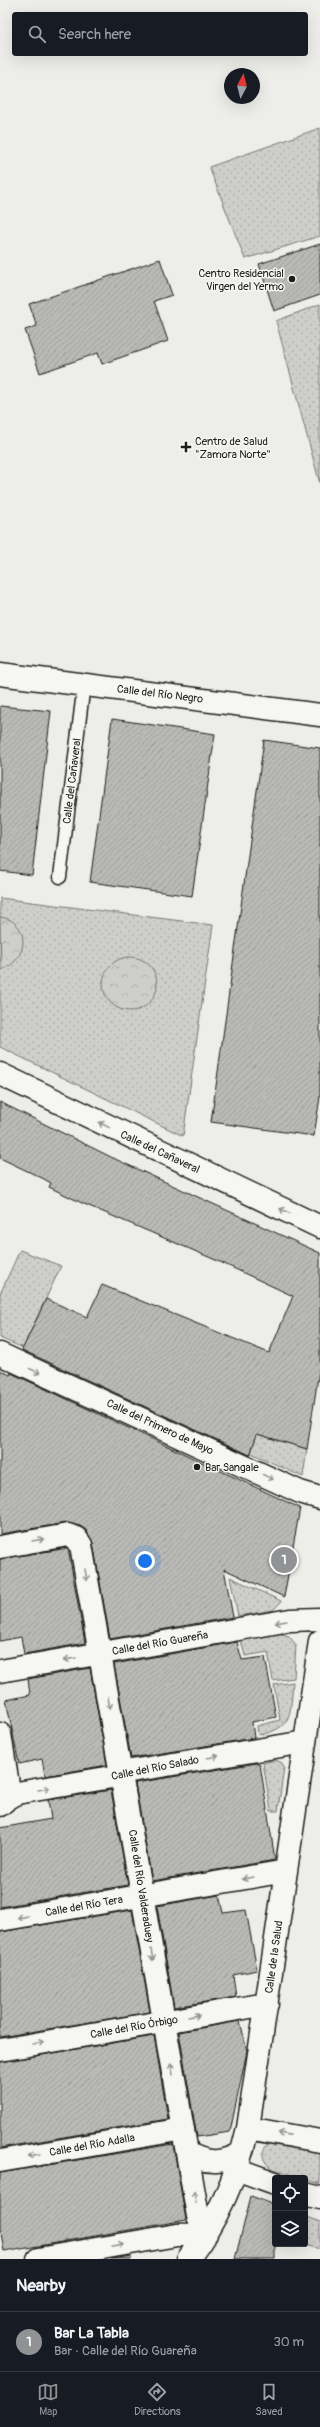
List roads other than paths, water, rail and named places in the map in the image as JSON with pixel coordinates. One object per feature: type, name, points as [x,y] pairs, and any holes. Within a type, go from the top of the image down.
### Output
[{"type":"street","name":"Calle del Río Negro","points":[[0,674],[320,715]]},
{"type":"street","name":"Calle del Cañaveral","points":[[0,1074],[320,1227]]},
{"type":"street","name":"Calle del Primero de Mayo","points":[[0,1354],[300,1492],[320,1498]]},
{"type":"street","name":"Calle del Río Valderaduey","points":[[0,1547],[68,1535],[76,1538],[81,1545],[198,2216],[206,2234]]},
{"type":"street","name":"Calle del Río Guareña","points":[[0,1672],[290,1620],[320,1619]]},
{"type":"street","name":"Calle de la Salud","points":[[188,2259],[206,2234],[226,2195],[239,2161],[248,2128],[320,1641]]},
{"type":"street","points":[[0,1734],[9,1787],[3,1802]]},
{"type":"street","name":"Calle del Río Salado","points":[[3,1802],[17,1793],[305,1742]]},
{"type":"street","name":"Calle del Río Tera","points":[[0,1920],[286,1872]]},
{"type":"street","name":"Calle del Río Órbigo","points":[[0,2050],[267,2004]]},
{"type":"street","points":[[248,2128],[320,2141]]},
{"type":"street","name":"Calle del Río Adalla","points":[[0,2161],[183,2129]]},
{"type":"street","points":[[187,2152],[203,2160],[215,2162],[229,2159],[239,2161],[272,2181]]},
{"type":"street","points":[[308,2195],[320,2198]]},
{"type":"street","points":[[38,2259],[177,2235],[206,2234]]},
{"type":"lane","name":"Calle del Cañaveral","points":[[60,877],[84,684]]},
{"type":"place","name":"Centro Residencial Virgen del Yermo","points":[[292,279]]},
{"type":"place","name":"Centro de Salud \"Zamora Norte\"","points":[[186,447]]},
{"type":"place","name":"Bar Sangale","points":[[197,1467]]},
{"type":"place","name":"Bar La Tabla","points":[[284,1560]]}]
